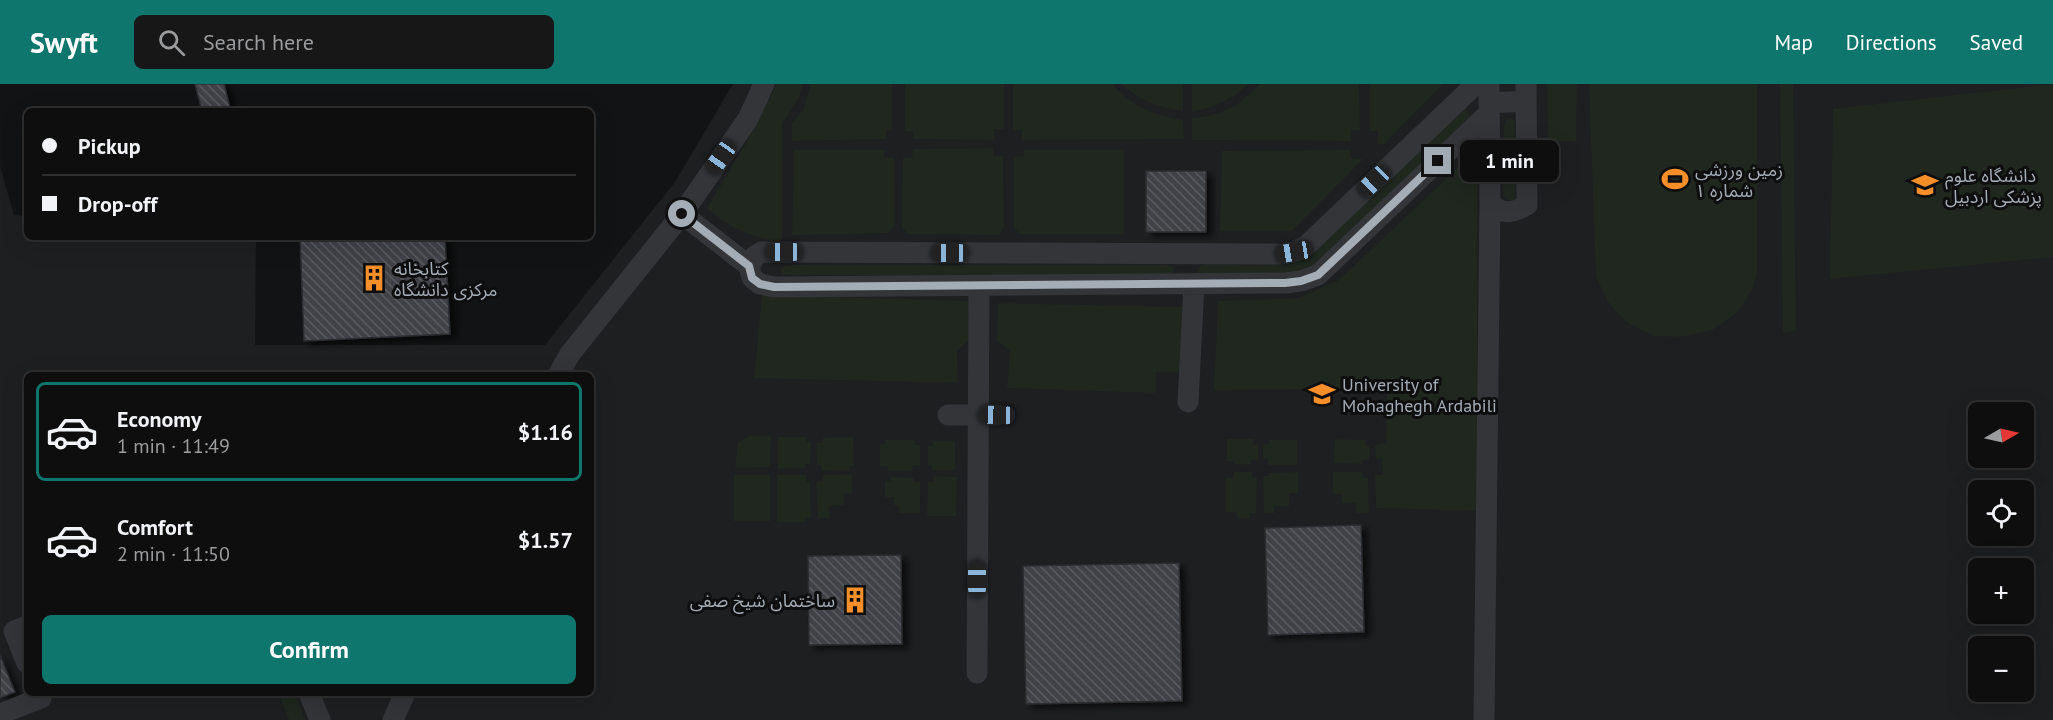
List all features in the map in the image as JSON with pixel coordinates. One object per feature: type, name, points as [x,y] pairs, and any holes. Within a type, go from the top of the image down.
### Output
[{"type":"street","points":[[560,372],[570,354],[682,214],[748,119],[764,84]]},
{"type":"street","points":[[749,266],[760,252],[1257,254],[1294,252],[1306,246],[1476,84]]},
{"type":"street","points":[[682,214],[749,266],[752,278],[760,284],[774,287],[1285,283],[1301,281],[1318,275],[1489,100],[1526,92],[1527,205],[1515,212],[1500,212],[1490,204]]},
{"type":"street","points":[[1484,720],[1490,204],[1489,100]]},
{"type":"street","points":[[1188,402],[1194,284]]},
{"type":"street","points":[[977,673],[988,415],[979,286]]},
{"type":"street","points":[[948,415],[988,415]]},
{"type":"street","points":[[24,627],[14,631],[24,656]]},
{"type":"street","points":[[0,714],[41,698],[40,696]]},
{"type":"street","points":[[310,696],[320,720]]},
{"type":"street","points":[[393,720],[404,696]]},
{"type":"shaded area","name":"University of Mohaghegh Ardabili","points":[[733,84],[2053,84],[2053,720],[0,720],[0,166],[14,215],[24,216],[24,240],[256,240],[255,345],[545,345],[675,182]]},
{"type":"shaded area","points":[[777,84],[803,84],[799,97],[783,123],[782,243],[742,231],[707,208],[749,138]]},
{"type":"shaded area","points":[[811,84],[892,84],[892,130],[886,130],[886,139],[792,141],[792,123],[803,110]]},
{"type":"shaded area","points":[[905,84],[1004,84],[1004,129],[994,129],[994,140],[913,139],[913,132],[905,131]]},
{"type":"shaded area","points":[[1013,84],[1113,84],[1127,99],[1144,109],[1183,120],[1184,139],[1022,140],[1022,130],[1013,130]]},
{"type":"shaded area","points":[[1121,84],[1183,84],[1183,111],[1150,102]]},
{"type":"shaded area","points":[[1192,84],[1249,84],[1223,102],[1192,112]]},
{"type":"shaded area","points":[[1260,84],[1359,84],[1360,130],[1351,130],[1351,141],[1192,140],[1192,118],[1212,115],[1230,108]]},
{"type":"shaded area","points":[[1370,84],[1443,84],[1383,145],[1378,144],[1378,131],[1370,131]]},
{"type":"shaded area","points":[[1547,84],[1577,84],[1576,141],[1548,141]]},
{"type":"shaded area","name":"زمین ورزشی شماره ۱","points":[[1589,84],[1757,84],[1757,274],[1752,290],[1738,312],[1712,330],[1680,337],[1653,336],[1626,322],[1608,302],[1596,277]]},
{"type":"shaded area","points":[[1780,84],[1793,84],[1796,331],[1783,333]]},
{"type":"shaded area","name":"دانشگاه علوم پزشکی اردبیل","points":[[2053,84],[2053,257],[1830,279],[1833,109]]},
{"type":"shaded area","points":[[1461,110],[1468,110],[1470,117],[1320,264],[1289,276],[1202,276],[1198,272],[1200,266],[1206,264],[1272,265],[1310,257]]},
{"type":"shaded area","points":[[1510,118],[1515,121],[1515,199],[1509,201],[1503,195],[1504,126]]},
{"type":"shaded area","points":[[1477,147],[1477,511],[1376,508],[1375,475],[1383,475],[1382,458],[1376,459],[1375,445],[1386,443],[1387,389],[1214,390],[1218,301],[1299,298],[1339,280]]},
{"type":"shaded area","points":[[993,148],[994,156],[1003,156],[1004,228],[999,235],[908,234],[902,227],[903,158],[912,158],[913,149]]},
{"type":"shaded area","points":[[794,150],[885,150],[884,157],[894,158],[895,225],[889,233],[792,235]]},
{"type":"shaded area","points":[[1024,150],[1124,150],[1124,234],[1020,234],[1014,228],[1014,157],[1024,156]]},
{"type":"shaded area","points":[[1350,150],[1350,158],[1363,159],[1292,231],[1220,231],[1222,151]]},
{"type":"shaded area","points":[[1168,265],[1174,268],[1172,275],[1166,276],[784,275],[780,271],[785,266]]},
{"type":"shaded area","points":[[762,295],[971,301],[971,338],[957,351],[958,383],[754,378]]},
{"type":"shaded area","points":[[998,303],[1185,307],[1183,373],[1156,372],[1156,393],[1007,388],[1010,350],[997,341]]},
{"type":"shaded area","points":[[751,435],[771,436],[770,467],[735,468],[738,442]]},
{"type":"shaded area","points":[[778,437],[806,437],[806,442],[811,442],[810,464],[805,464],[805,468],[778,469]]},
{"type":"shaded area","points":[[853,437],[854,466],[849,466],[849,470],[822,471],[821,465],[817,465],[816,443],[823,442],[823,438]]},
{"type":"shaded area","points":[[1227,439],[1254,439],[1253,445],[1258,444],[1258,460],[1251,460],[1251,465],[1234,464],[1233,461],[1227,461]]},
{"type":"shaded area","points":[[1335,439],[1365,440],[1365,446],[1370,446],[1369,460],[1362,460],[1362,464],[1334,463]]},
{"type":"shaded area","points":[[885,440],[915,440],[915,445],[920,445],[920,465],[913,465],[912,471],[888,471],[888,466],[880,466],[880,444],[885,444]]},
{"type":"shaded area","points":[[1269,440],[1297,440],[1297,465],[1268,465],[1268,459],[1263,459],[1263,444],[1269,444]]},
{"type":"shaded area","points":[[933,441],[955,441],[955,470],[932,470],[932,465],[928,465],[928,446],[933,446]]},
{"type":"shaded area","points":[[1234,472],[1252,472],[1252,477],[1257,478],[1256,513],[1250,513],[1250,518],[1238,518],[1237,512],[1226,512],[1226,478],[1233,478]]},
{"type":"shaded area","points":[[1298,472],[1298,493],[1289,493],[1289,506],[1274,506],[1274,513],[1264,513],[1263,476],[1269,476],[1269,473]]},
{"type":"shaded area","points":[[1333,472],[1362,472],[1363,478],[1368,478],[1369,513],[1356,513],[1356,503],[1342,503],[1342,494],[1333,494]]},
{"type":"shaded area","points":[[852,474],[852,493],[844,494],[844,505],[829,506],[829,518],[818,518],[816,482],[823,481],[823,475]]},
{"type":"shaded area","points":[[734,475],[770,475],[770,521],[734,521]]},
{"type":"shaded area","points":[[777,475],[806,475],[806,482],[810,482],[811,518],[805,518],[805,522],[777,522]]},
{"type":"shaded area","points":[[934,476],[957,477],[956,516],[927,516],[928,482],[934,482]]},
{"type":"shaded area","points":[[891,477],[914,478],[914,482],[920,482],[920,513],[899,513],[899,506],[894,505],[894,497],[885,497],[885,481],[891,481]]},
{"type":"shaded area","points":[[279,696],[295,696],[305,720],[289,720]]},
{"type":"building","points":[[195,84],[224,84],[230,108],[201,108]]},
{"type":"building","points":[[1146,171],[1206,171],[1206,232],[1146,232]]},
{"type":"building","name":"کتابخانه مرکزی دانشگاه","points":[[300,240],[445,240],[450,334],[304,341]]},
{"type":"building","points":[[1361,525],[1364,632],[1268,635],[1265,528]]},
{"type":"building","name":"ساختمان شیخ صفی","points":[[901,555],[902,644],[809,645],[808,556]]},
{"type":"building","points":[[1179,563],[1182,701],[1026,704],[1023,566]]},
{"type":"building","points":[[0,655],[15,692],[0,698]]},
{"type":"place","name":"زمین ورزشی شماره ۱","points":[[1675,179]]},
{"type":"place","name":"دانشگاه علوم پزشکی اردبیل","points":[[1925,185]]},
{"type":"place","name":"کتابخانه مرکزی دانشگاه","points":[[374,278]]},
{"type":"place","name":"University of Mohaghegh Ardabili","points":[[1322,394]]},
{"type":"place","name":"ساختمان شیخ صفی","points":[[855,600]]},
{"type":"route","points":[[682,214],[749,266],[752,278],[760,284],[774,287],[1285,283],[1301,281],[1318,275],[1438,161]]}]
